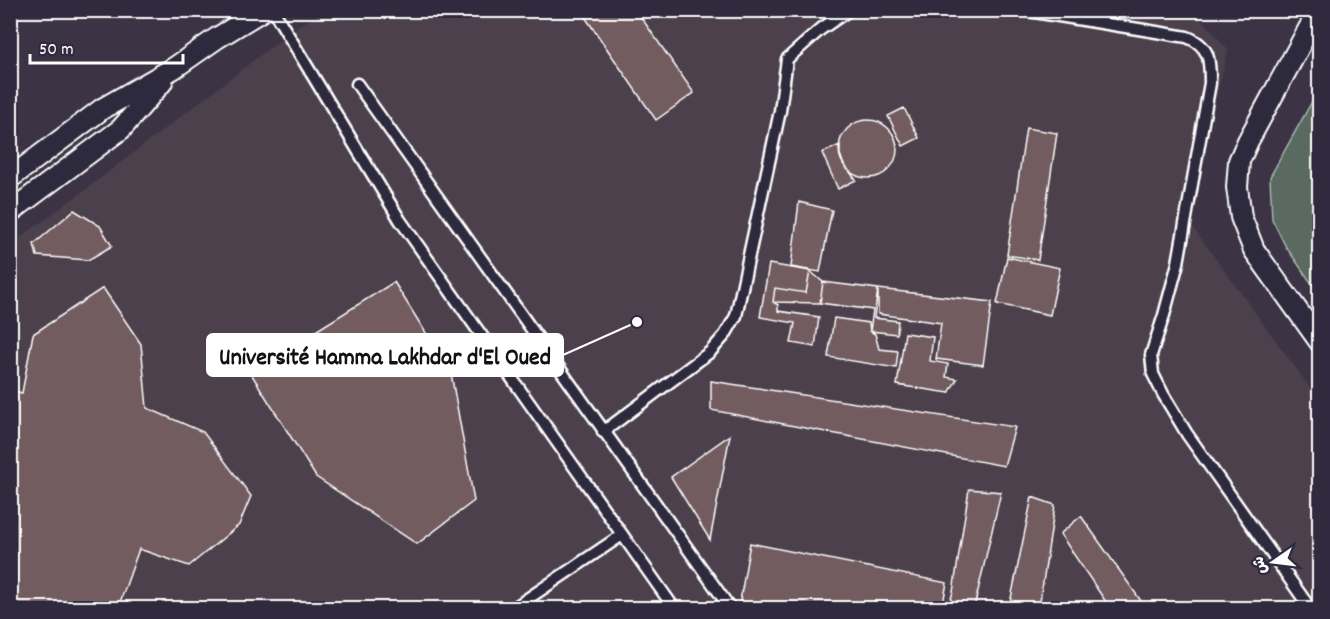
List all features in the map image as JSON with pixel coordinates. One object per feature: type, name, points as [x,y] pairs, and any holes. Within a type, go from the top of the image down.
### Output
[{"type":"street","points":[[10,178],[102,110],[174,68],[263,10]]},
{"type":"street","points":[[1319,10],[1248,141],[1239,161],[1237,187],[1241,217],[1254,250],[1320,342]]},
{"type":"street","points":[[10,212],[121,129],[174,68]]},
{"type":"lane","points":[[273,10],[400,220],[674,609]]},
{"type":"lane","points":[[603,432],[710,352],[725,335],[736,316],[780,111],[787,58],[821,29],[849,10]]},
{"type":"lane","points":[[1022,10],[1187,37],[1199,41],[1206,50],[1210,66],[1210,82],[1178,263],[1151,355],[1153,374],[1187,434],[1310,609]]},
{"type":"lane","points":[[357,84],[730,609]]},
{"type":"lane","points":[[514,609],[622,535]]},
{"type":"shaded area","points":[[326,11],[1195,11],[1228,50],[1186,218],[1319,400],[1319,608],[11,608],[10,245],[301,24]]},
{"type":"green space","points":[[1319,89],[1319,294],[1286,247],[1272,219],[1270,177]]},
{"type":"building","points":[[587,10],[636,10],[694,93],[656,120],[583,14]]},
{"type":"building","points":[[904,108],[919,138],[903,146],[888,116]]},
{"type":"building","points":[[868,120],[879,122],[892,133],[897,149],[895,160],[884,173],[868,178],[857,176],[844,165],[839,149],[841,138],[852,125]]},
{"type":"building","points":[[1026,128],[1057,133],[1038,260],[1007,255]]},
{"type":"building","points":[[840,145],[843,163],[856,180],[838,189],[822,153]]},
{"type":"building","points":[[799,202],[832,210],[820,272],[791,267]]},
{"type":"building","points":[[74,210],[100,226],[112,246],[88,260],[37,256],[34,244]]},
{"type":"building","points":[[1007,257],[1060,268],[1050,315],[997,304]]},
{"type":"building","points":[[769,264],[810,271],[806,293],[775,288],[773,302],[778,305],[778,311],[819,317],[815,347],[791,343],[795,323],[760,317]]},
{"type":"building","points":[[810,271],[823,282],[820,303],[773,302],[775,288],[806,293]]},
{"type":"building","points":[[394,282],[451,373],[474,501],[417,544],[316,477],[250,372]]},
{"type":"building","points":[[823,282],[878,289],[874,318],[898,321],[897,334],[870,331],[873,310],[820,303]]},
{"type":"building","points":[[103,288],[141,344],[147,408],[203,432],[251,496],[239,525],[189,566],[139,549],[118,608],[13,608],[10,607],[10,390],[22,393],[33,334]]},
{"type":"building","points":[[878,289],[992,302],[983,365],[936,359],[941,323],[878,314]]},
{"type":"building","points":[[834,318],[869,323],[870,331],[875,334],[879,349],[898,351],[896,368],[828,357]]},
{"type":"building","points":[[905,333],[933,337],[930,361],[948,364],[946,377],[957,379],[949,393],[897,385]]},
{"type":"building","points":[[711,381],[1015,427],[1004,466],[711,410]]},
{"type":"building","points":[[730,435],[710,540],[671,477]]},
{"type":"building","points":[[969,489],[1001,492],[974,608],[948,608],[953,592]]},
{"type":"building","points":[[1032,497],[1055,505],[1039,608],[1009,608]]},
{"type":"building","points":[[1081,516],[1146,608],[1110,608],[1060,534]]},
{"type":"building","points":[[750,543],[947,583],[942,608],[739,607]]},
{"type":"place","name":"Université Hamma Lakhdar d'El Oued","points":[[637,322]]}]
